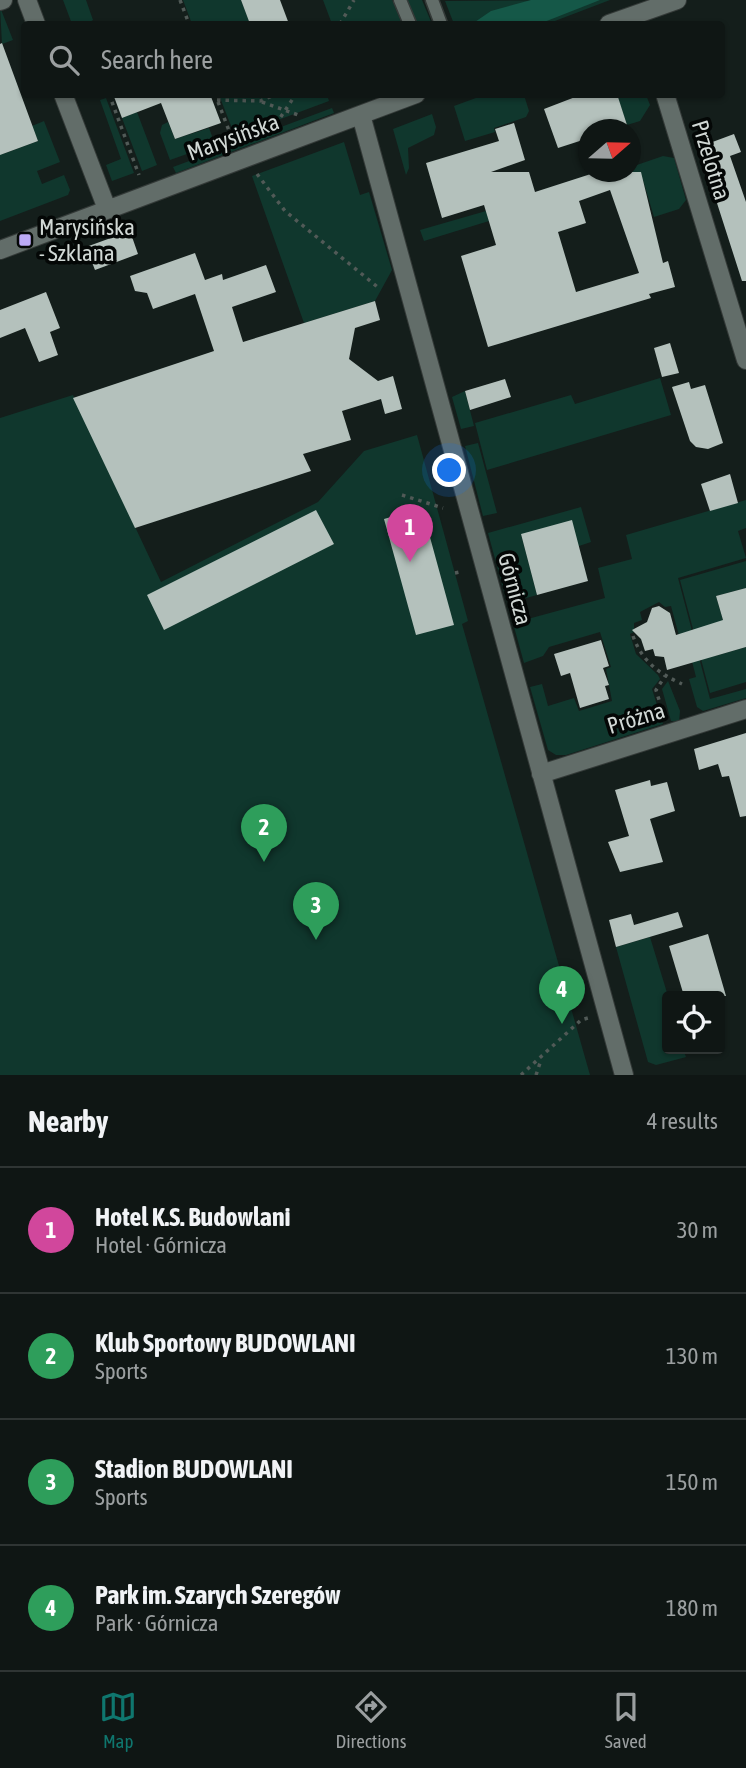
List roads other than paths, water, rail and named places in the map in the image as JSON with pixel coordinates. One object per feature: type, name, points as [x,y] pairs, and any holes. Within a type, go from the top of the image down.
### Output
[{"type":"street","points":[[27,0],[36,21]]},
{"type":"street","points":[[641,19],[677,0]]},
{"type":"street","points":[[65,98],[107,209]]},
{"type":"street","name":"Marysińska","points":[[0,250],[406,98]]},
{"type":"street","name":"Przelotna","points":[[666,98],[746,360]]},
{"type":"street","name":"Górnicza","points":[[361,115],[624,1075]]},
{"type":"street","name":"Próżna","points":[[541,774],[746,709]]},
{"type":"lane","points":[[400,0],[409,21]]},
{"type":"lane","points":[[432,0],[440,21]]},
{"type":"place","name":"Marysińska - Szklana","points":[[25,240]]},
{"type":"place","name":"Hotel K.S. Budowlani","points":[[410,562]]},
{"type":"place","name":"Klub Sportowy BUDOWLANI","points":[[264,862]]},
{"type":"place","name":"Stadion BUDOWLANI","points":[[316,940]]},
{"type":"place","name":"Park im. Szarych Szeregów","points":[[562,1024]]}]
